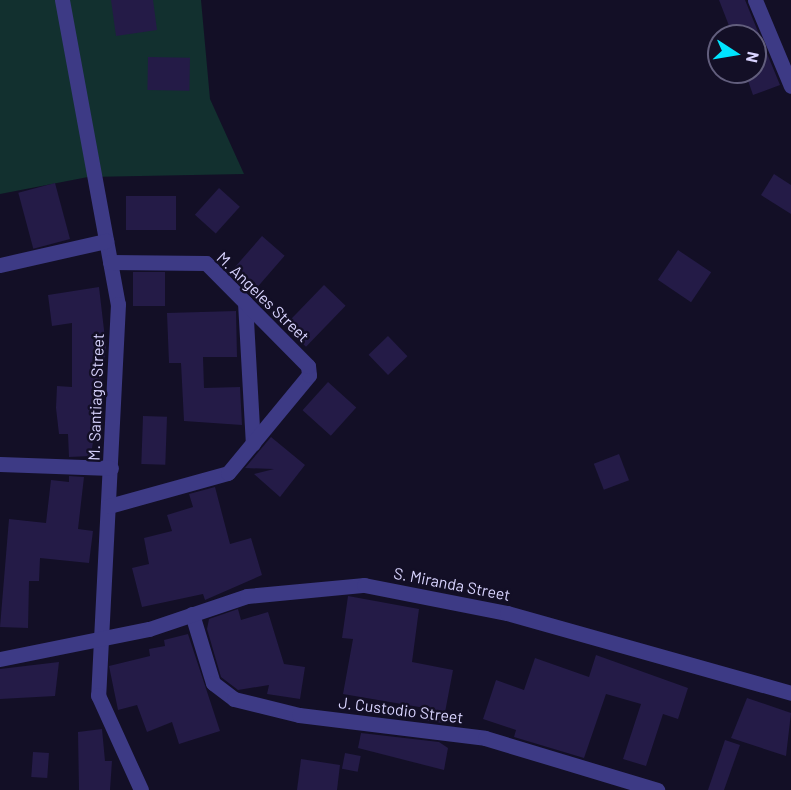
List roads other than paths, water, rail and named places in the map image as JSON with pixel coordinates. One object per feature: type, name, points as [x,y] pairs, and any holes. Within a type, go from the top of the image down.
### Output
[{"type":"street","name":"M. Santiago Street","points":[[62,0],[118,304],[98,695],[141,790]]},
{"type":"street","points":[[755,0],[791,86]]},
{"type":"street","points":[[0,265],[106,241]]},
{"type":"street","name":"M. Angeles Street","points":[[109,506],[228,473],[287,406],[309,375],[308,366],[245,302],[197,260],[110,262]]},
{"type":"street","points":[[245,302],[253,444]]},
{"type":"street","points":[[0,464],[111,468]]},
{"type":"street","name":"S. Miranda Street","points":[[0,659],[102,637],[192,614],[246,596],[364,585],[507,613],[791,693]]},
{"type":"street","name":"J. Custodio Street","points":[[192,614],[213,683],[234,699],[299,715],[485,738],[657,790]]}]
